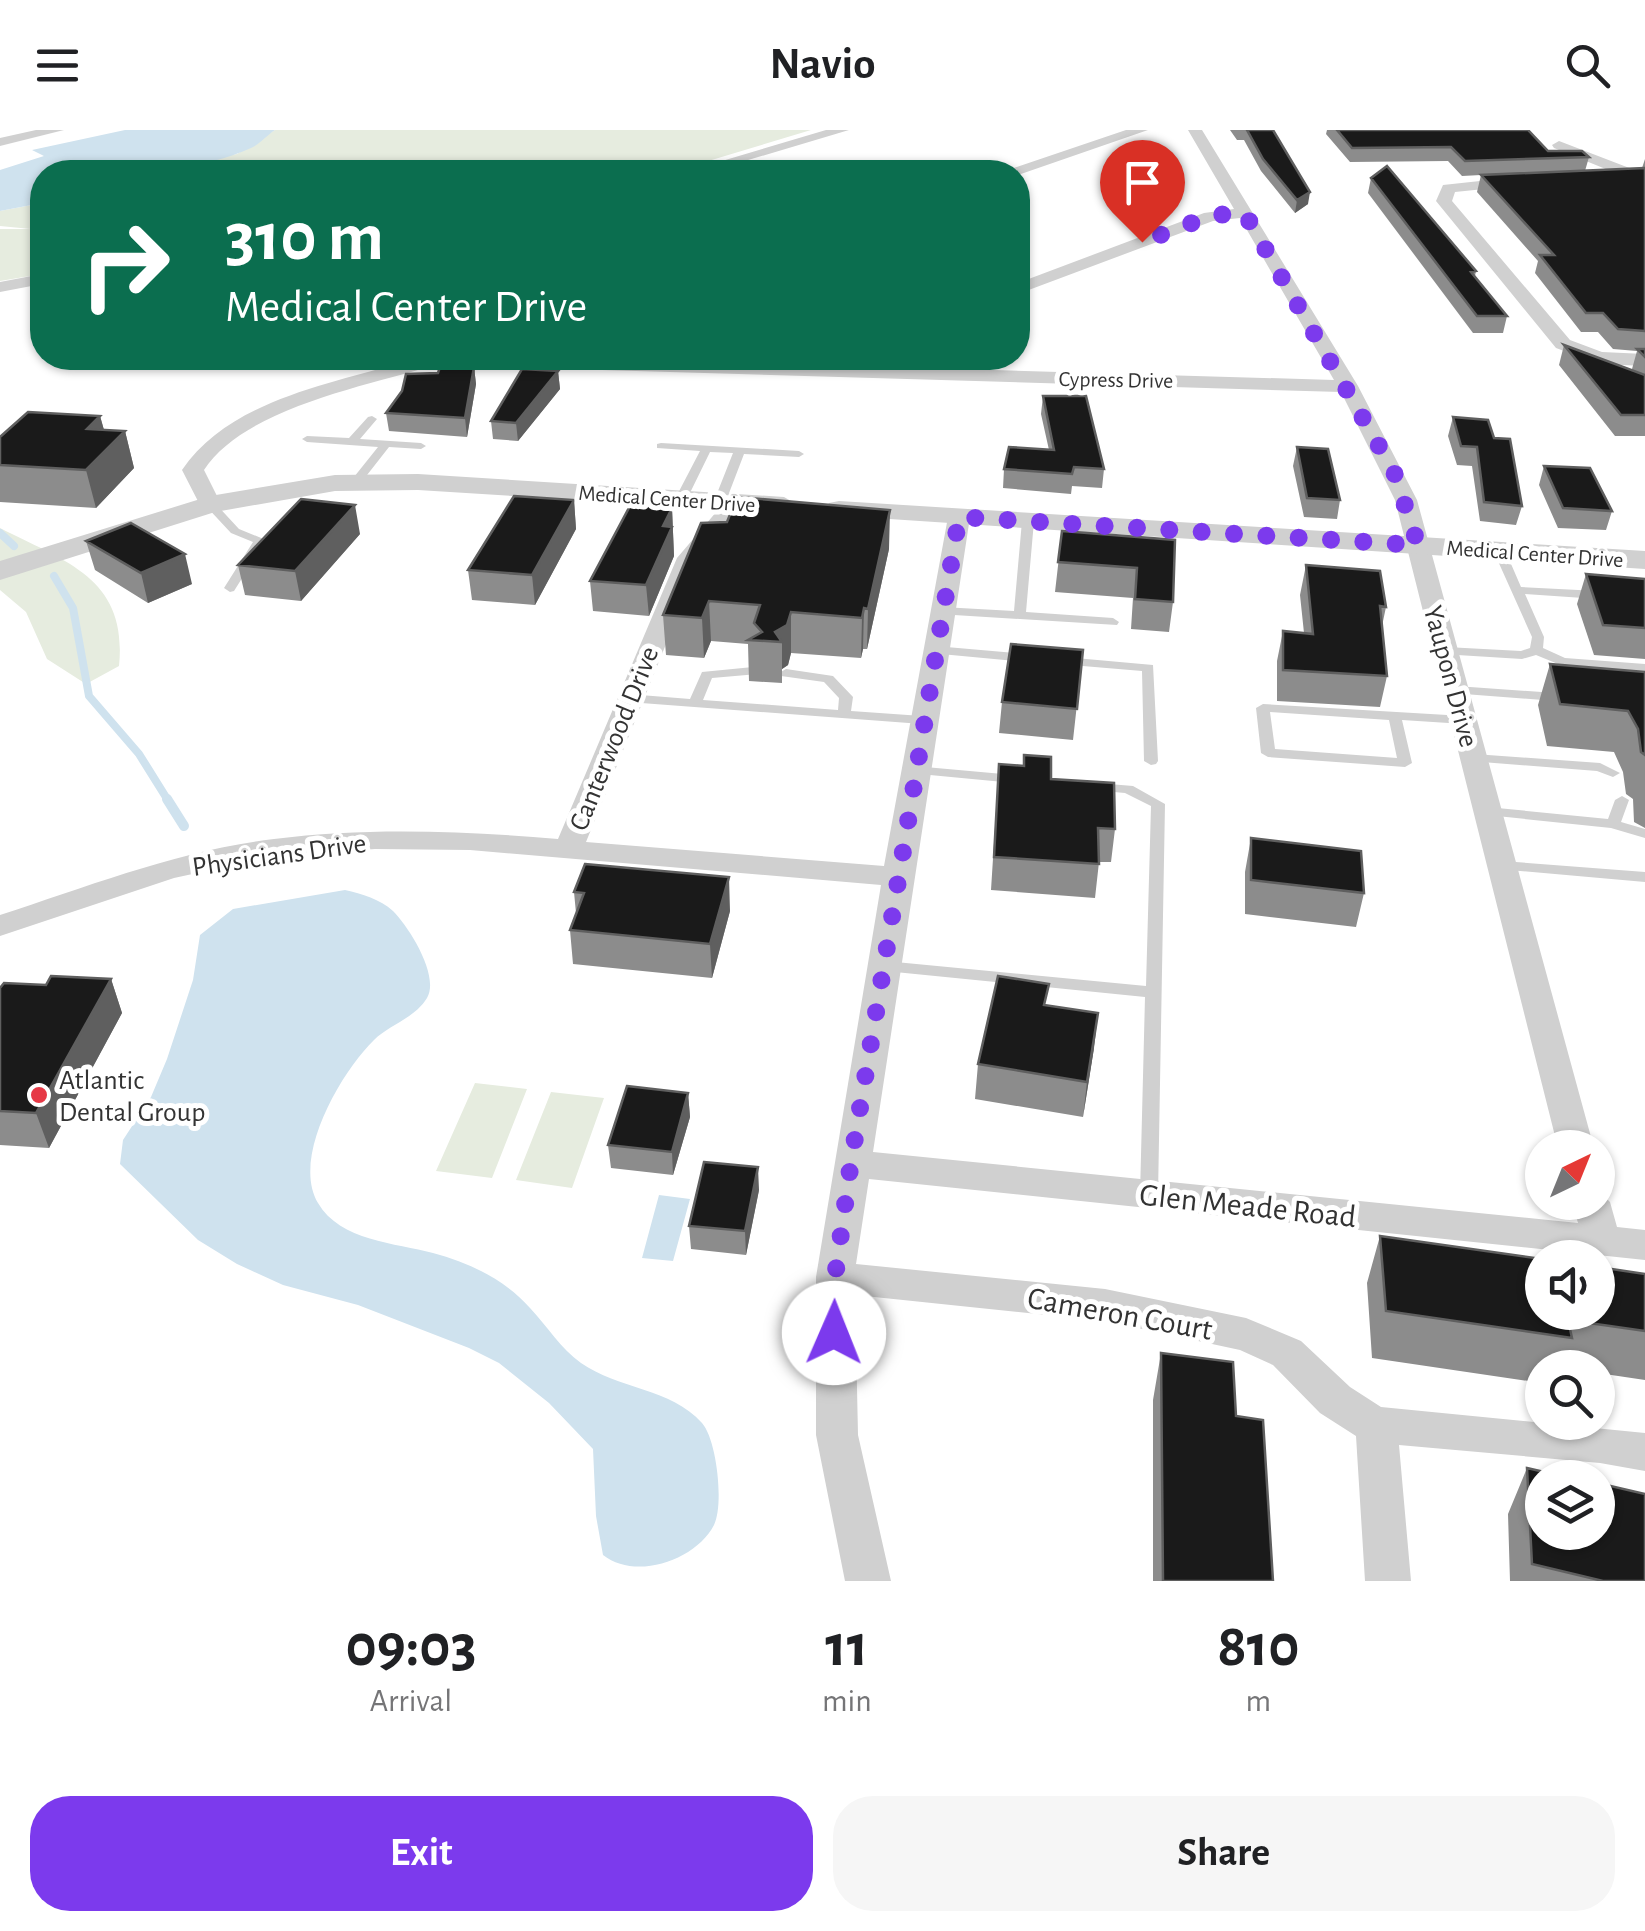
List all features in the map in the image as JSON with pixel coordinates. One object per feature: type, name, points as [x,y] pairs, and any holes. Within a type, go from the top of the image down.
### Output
[{"type":"street","points":[[0,142],[58,130]]},
{"type":"street","points":[[736,160],[842,130]]},
{"type":"street","points":[[1030,166],[1141,130]]},
{"type":"street","name":"Yaupon Drive","points":[[1196,130],[1348,386],[1398,480],[1571,1130]]},
{"type":"street","points":[[1559,145],[1642,179]]},
{"type":"street","points":[[1590,181],[1642,179]]},
{"type":"street","points":[[1544,182],[1460,185],[1443,196],[1446,206],[1563,344],[1599,358],[1645,360]]},
{"type":"street","points":[[1030,284],[1210,216],[1244,212]]},
{"type":"street","points":[[0,286],[30,281]]},
{"type":"street","points":[[210,504],[193,470],[203,451],[228,433],[277,411],[399,370]]},
{"type":"street","name":"Cypress Drive","points":[[976,370],[1348,386]]},
{"type":"street","name":"Medical Center Drive","points":[[0,571],[210,504],[284,489],[356,482],[1645,560]]},
{"type":"street","name":"Canterwood Drive","points":[[729,502],[689,558],[568,850],[896,878]]},
{"type":"street","points":[[868,1581],[837,1435],[835,1277],[896,878],[959,517]]},
{"type":"street","name":"Physicians Drive","points":[[0,926],[167,870],[271,848],[424,840],[568,850]]},
{"type":"street","name":"Glen Meade Road","points":[[851,1162],[1602,1240]]},
{"type":"street","points":[[1596,1220],[1602,1240]]},
{"type":"street","name":"Glen Meade Road","points":[[1615,1242],[1645,1245]]},
{"type":"street","name":"Cameron Court","points":[[835,1277],[1104,1305],[1246,1335],[1287,1353],[1335,1400],[1376,1425],[1600,1444],[1645,1452]]},
{"type":"street","points":[[1376,1425],[1388,1581]]},
{"type":"lane","points":[[352,441],[372,419]]},
{"type":"lane","points":[[307,438],[421,446]]},
{"type":"lane","points":[[356,482],[386,444]]},
{"type":"lane","points":[[661,446],[800,454]]},
{"type":"lane","points":[[681,499],[706,448]]},
{"type":"lane","points":[[729,502],[740,450]]},
{"type":"lane","points":[[210,504],[235,530],[260,540],[230,588]]},
{"type":"lane","points":[[1020,615],[1028,521]]},
{"type":"lane","points":[[1500,550],[1538,638],[1536,650]]},
{"type":"lane","points":[[1517,590],[1608,596]]},
{"type":"lane","points":[[942,611],[1113,622]]},
{"type":"lane","points":[[935,650],[1148,668],[1150,761]]},
{"type":"lane","points":[[1446,651],[1522,655],[1536,650],[1564,662],[1645,668]]},
{"type":"lane","points":[[694,704],[707,675],[753,670]]},
{"type":"lane","points":[[786,673],[828,680],[846,697],[844,714]]},
{"type":"lane","points":[[1456,690],[1570,698]]},
{"type":"lane","points":[[628,698],[922,720]]},
{"type":"lane","points":[[1395,718],[1405,763],[1268,753],[1263,708],[1464,720]]},
{"type":"lane","points":[[1474,758],[1600,766],[1613,773]]},
{"type":"lane","points":[[914,770],[1030,781]]},
{"type":"lane","points":[[1069,784],[1128,789],[1158,804],[1149,1195]]},
{"type":"lane","points":[[1613,824],[1622,800]]},
{"type":"lane","points":[[1487,811],[1613,824],[1645,834]]},
{"type":"lane","points":[[1502,866],[1645,877]]},
{"type":"lane","points":[[882,966],[1155,992]]},
{"type":"shaded area","points":[[275,130],[811,130],[712,160],[205,160],[237,154]]},
{"type":"shaded area","points":[[30,205],[30,229],[0,226],[0,211]]},
{"type":"shaded area","points":[[0,229],[30,229],[30,276],[0,281]]},
{"type":"shaded area","points":[[0,528],[69,563],[103,593],[119,636],[119,666],[86,684],[47,659],[26,612],[0,590]]},
{"type":"shaded area","points":[[475,1083],[527,1089],[492,1178],[436,1171]]},
{"type":"shaded area","points":[[551,1092],[604,1098],[572,1188],[516,1180]]},
{"type":"water","points":[[125,130],[275,130],[251,148],[216,160],[31,160],[44,156],[32,150]]},
{"type":"water","points":[[30,160],[30,205],[0,211],[0,170]]},
{"type":"water","points":[[345,890],[377,900],[400,918],[421,952],[430,989],[416,1011],[374,1040],[361,1054],[335,1094],[315,1140],[311,1163],[311,1184],[318,1203],[328,1216],[354,1233],[447,1257],[486,1273],[520,1298],[581,1363],[660,1395],[702,1423],[715,1457],[717,1516],[705,1537],[680,1557],[632,1566],[603,1555],[596,1516],[593,1449],[549,1403],[499,1363],[358,1305],[283,1285],[237,1264],[198,1240],[120,1164],[123,1140],[151,1097],[167,1059],[193,980],[200,935],[233,909]]},
{"type":"water","points":[[659,1195],[690,1199],[673,1261],[642,1258]]},
{"type":"building","points":[[1247,130],[1273,130],[1310,192],[1297,200],[1263,159]]},
{"type":"building","points":[[1337,130],[1528,130],[1548,151],[1582,151],[1589,157],[1465,161],[1451,147],[1352,148]]},
{"type":"building","points":[[1387,166],[1476,271],[1471,272],[1507,316],[1477,316],[1371,178]]},
{"type":"building","points":[[1645,168],[1645,331],[1618,329],[1603,313],[1586,313],[1540,255],[1554,255],[1481,175]]},
{"type":"building","points":[[1564,345],[1645,375],[1645,415],[1621,415]]},
{"type":"building","points":[[473,370],[465,418],[386,413],[402,391],[406,374]]},
{"type":"building","points":[[521,370],[558,371],[516,423],[491,421]]},
{"type":"building","points":[[1043,396],[1086,396],[1104,469],[1074,467],[1072,474],[1004,469],[1009,447],[1054,450]]},
{"type":"building","points":[[28,412],[100,416],[87,429],[125,431],[86,470],[0,465],[0,437]]},
{"type":"building","points":[[1453,417],[1488,420],[1494,438],[1510,439],[1522,506],[1484,502],[1477,447],[1461,446]]},
{"type":"building","points":[[1297,447],[1328,449],[1340,500],[1307,498]]},
{"type":"building","points":[[1544,466],[1590,468],[1612,511],[1563,508]]},
{"type":"building","points":[[514,496],[574,500],[532,575],[468,570]]},
{"type":"building","points":[[737,497],[890,510],[868,609],[864,608],[862,618],[791,612],[787,625],[775,632],[782,642],[748,640],[762,632],[754,623],[760,605],[709,601],[702,618],[663,615],[701,523],[727,522]]},
{"type":"building","points":[[301,499],[355,505],[295,571],[238,565]]},
{"type":"building","points":[[631,504],[672,508],[663,526],[672,527],[646,585],[590,581]]},
{"type":"building","points":[[131,523],[185,554],[141,573],[86,541]]},
{"type":"building","points":[[1062,531],[1175,540],[1173,602],[1135,599],[1137,568],[1058,562]]},
{"type":"building","points":[[1306,565],[1380,571],[1386,607],[1380,606],[1387,676],[1283,670],[1283,631],[1313,634]]},
{"type":"building","points":[[1586,574],[1645,579],[1645,628],[1603,625]]},
{"type":"building","points":[[1011,644],[1083,650],[1077,709],[1002,702]]},
{"type":"building","points":[[1550,664],[1645,672],[1645,755],[1628,711],[1560,704]]},
{"type":"building","points":[[1024,755],[1051,757],[1051,779],[1114,783],[1115,829],[1098,828],[1099,864],[994,857],[999,764],[1024,766]]},
{"type":"building","points":[[1251,838],[1361,851],[1364,893],[1251,880]]},
{"type":"building","points":[[585,864],[729,877],[710,944],[570,930],[584,893],[574,892]]},
{"type":"building","points":[[51,976],[111,979],[36,1113],[0,1111],[0,988],[4,983],[46,985]]},
{"type":"building","points":[[998,976],[1049,984],[1044,1005],[1098,1013],[1087,1082],[978,1064]]},
{"type":"building","points":[[627,1086],[688,1093],[672,1152],[608,1145]]},
{"type":"building","points":[[704,1162],[758,1167],[745,1231],[689,1226]]},
{"type":"building","points":[[1380,1236],[1525,1257],[1525,1330],[1570,1330],[1572,1338],[1386,1311]]},
{"type":"building","points":[[1615,1270],[1645,1274],[1645,1331],[1615,1327]]},
{"type":"building","points":[[1161,1353],[1233,1362],[1236,1416],[1263,1420],[1273,1581],[1163,1581]]},
{"type":"building","points":[[1615,1487],[1645,1494],[1645,1581],[1603,1581],[1532,1564],[1531,1550],[1615,1550]]},
{"type":"waterway","points":[[0,533],[14,546]]},
{"type":"waterway","points":[[54,576],[73,608],[89,696],[139,754],[169,802]]},
{"type":"waterway","points":[[167,799],[184,826]]},
{"type":"place","name":"Atlantic Dental Group","points":[[39,1095]]},
{"type":"route","points":[[834,1333],[835,1277],[851,1162],[959,517],[1418,545],[1394,472],[1348,386],[1244,212],[1210,216],[1142,242]]}]
